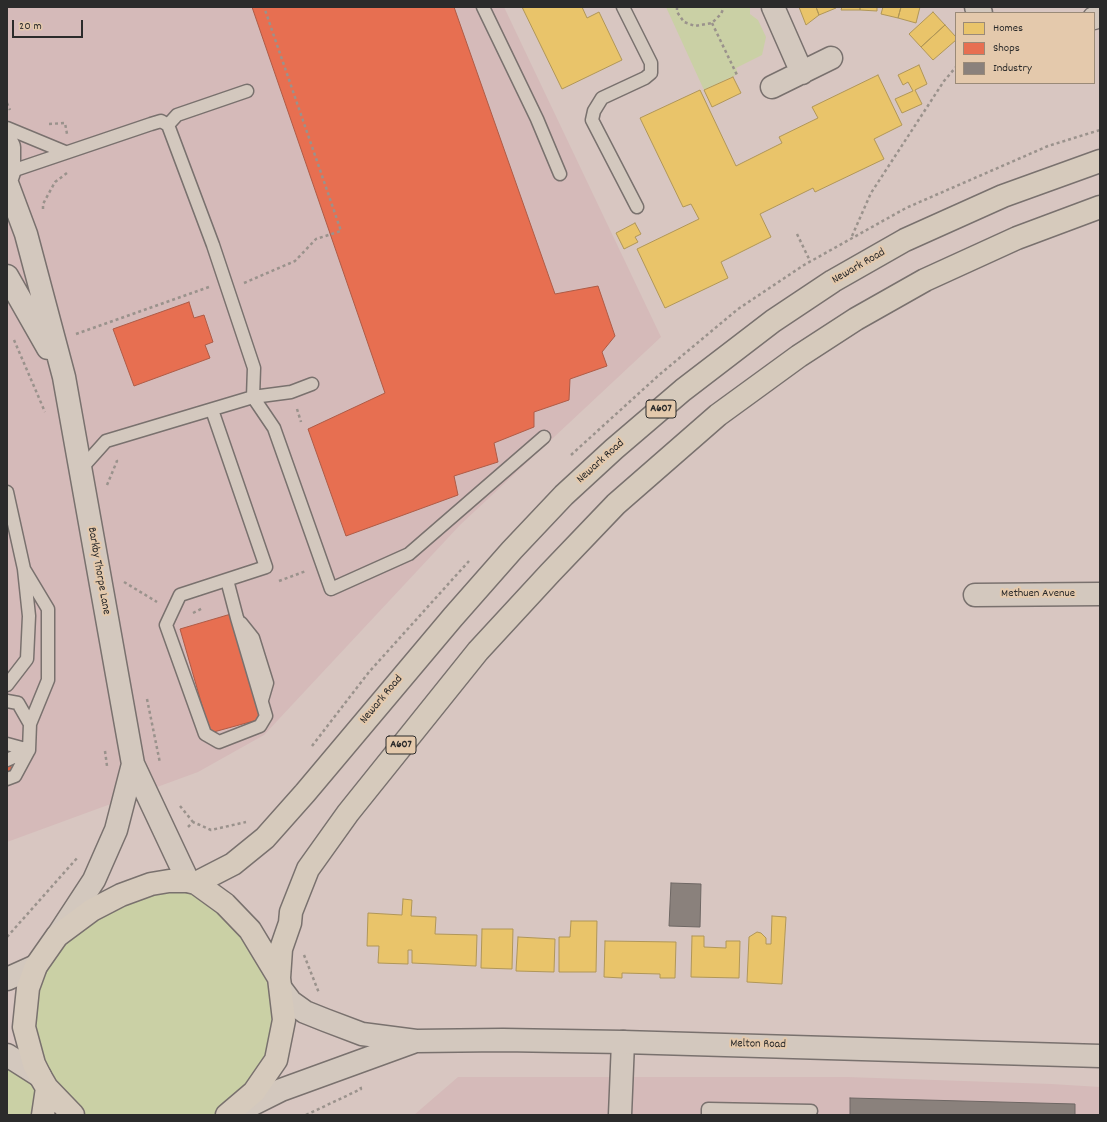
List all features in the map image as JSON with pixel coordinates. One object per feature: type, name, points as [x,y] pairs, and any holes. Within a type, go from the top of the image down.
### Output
[{"type":"highway","name":"Newark Road","points":[[192,882],[233,864],[265,838],[306,793],[452,617],[512,550],[564,495],[614,449],[683,390],[773,321],[834,281],[905,240],[1003,196],[1100,161]]},
{"type":"highway","name":"A607","points":[[281,984],[281,949],[290,923],[291,912],[308,869],[312,863],[352,807],[478,651],[616,504],[718,414],[798,356],[856,319],[925,280],[1017,238],[1100,207]]},
{"type":"highway","points":[[73,1115],[43,1082],[34,1064],[24,1027],[28,988],[36,966],[57,936],[92,910],[121,895],[151,884],[169,880],[192,882],[225,904],[250,930],[281,984],[284,1020],[276,1060],[254,1092],[229,1115]]},
{"type":"highway","points":[[43,1082],[43,1115]]},
{"type":"street","points":[[773,7],[802,73]]},
{"type":"street","points":[[772,87],[831,58]]},
{"type":"street","name":"Barkby Thorpe Lane","points":[[7,143],[9,147],[8,178],[26,234],[64,377],[133,764],[192,882]]},
{"type":"street","name":"Barkby Thorpe Lane","points":[[7,276],[64,377]]},
{"type":"street","name":"Methuen Avenue","points":[[975,595],[1100,594]]},
{"type":"street","name":"Barkby Thorpe Lane","points":[[57,936],[94,880],[116,830],[133,764]]},
{"type":"street","points":[[7,979],[36,966]]},
{"type":"street","points":[[281,984],[291,1002],[305,1012],[362,1034],[416,1041]]},
{"type":"street","name":"Melton Road","points":[[416,1041],[503,1040],[623,1042],[1100,1056]]},
{"type":"street","points":[[229,1115],[281,1090],[416,1041]]},
{"type":"street","points":[[620,1115],[623,1042]]},
{"type":"street","points":[[7,1055],[43,1082]]},
{"type":"lane","points":[[483,7],[537,119],[560,174]]},
{"type":"lane","points":[[623,7],[651,63],[651,73],[645,78],[602,98],[594,111],[592,120],[637,207]]},
{"type":"lane","points":[[168,125],[177,115],[247,91]]},
{"type":"lane","points":[[8,178],[69,152],[151,124],[162,121],[168,125],[225,282],[254,368],[253,397],[274,428],[331,589],[409,554],[544,437]]},
{"type":"lane","points":[[7,128],[69,152]]},
{"type":"lane","points":[[80,470],[106,441],[253,397],[291,392],[312,384]]},
{"type":"lane","points":[[212,410],[266,567],[180,595],[166,625],[205,734],[219,742],[260,726],[266,716],[227,580]]},
{"type":"lane","points":[[7,492],[24,568],[29,616],[27,659],[7,685]]},
{"type":"lane","points":[[7,779],[15,776],[29,750],[30,724],[48,680],[48,609],[24,568]]},
{"type":"lane","points":[[7,701],[18,703],[30,724]]},
{"type":"lane","points":[[7,744],[29,750]]},
{"type":"lane","points":[[7,760],[29,750]]},
{"type":"lane","points":[[708,1115],[708,1109],[811,1111]]},
{"type":"path","points":[[70,336],[225,282],[239,278],[244,284],[295,261],[316,239],[342,231],[264,7]]},
{"type":"path","points":[[677,7],[680,17],[689,25],[695,26],[712,23],[721,14],[724,7]]},
{"type":"path","points":[[712,23],[737,75]]},
{"type":"path","points":[[851,237],[871,193],[944,80],[955,68]]},
{"type":"path","points":[[7,103],[10,110],[18,112]]},
{"type":"path","points":[[42,211],[43,204],[55,182],[76,165],[69,152],[65,123],[48,124]]},
{"type":"path","points":[[797,234],[810,261]]},
{"type":"path","points":[[14,338],[46,415]]},
{"type":"path","points":[[291,392],[301,422]]},
{"type":"path","points":[[105,490],[117,461],[106,441]]},
{"type":"path","points":[[124,582],[125,588]]},
{"type":"path","points":[[146,691],[161,768]]},
{"type":"path","points":[[105,748],[107,770]]},
{"type":"path","points":[[178,804],[193,822]]},
{"type":"path","points":[[7,937],[83,851]]},
{"type":"path","points":[[306,1115],[362,1089]]},
{"type":"shaded area","points":[[7,7],[504,7],[661,337],[460,525],[264,735],[198,772],[7,842]]},
{"type":"shaded area","points":[[458,1077],[847,1077],[1051,1084],[1100,1087],[1100,1115],[414,1115]]},
{"type":"green space","points":[[666,7],[750,7],[750,14],[758,20],[766,37],[762,55],[736,68],[738,74],[704,90]]},
{"type":"green space","points":[[196,883],[279,978],[276,1060],[227,1115],[73,1115],[47,1088],[43,1115],[7,1115],[7,1055],[39,1075],[28,988],[92,910]]},
{"type":"building: Homes","points":[[522,7],[582,7],[587,18],[599,12],[622,60],[562,89]]},
{"type":"building: Homes","points":[[799,7],[816,7],[819,15],[806,25]]},
{"type":"building: Homes","points":[[816,7],[836,7],[836,8],[819,15]]},
{"type":"building: Homes","points":[[842,7],[860,7],[860,10],[841,10]]},
{"type":"building: Homes","points":[[860,7],[877,7],[877,11],[860,10]]},
{"type":"building: Homes","points":[[883,7],[901,7],[898,18],[881,14]]},
{"type":"building: Homes","points":[[901,7],[920,7],[916,23],[898,18]]},
{"type":"building: Homes","points":[[933,12],[945,25],[921,47],[909,34]]},
{"type":"building: Homes","points":[[945,25],[955,36],[955,41],[933,60],[921,47]]},
{"type":"building: Homes","points":[[919,65],[927,84],[915,90],[922,104],[902,113],[895,99],[913,91],[908,82],[903,85],[898,75]]},
{"type":"building: Homes","points":[[878,75],[902,125],[874,139],[884,159],[815,192],[813,188],[760,214],[771,237],[721,262],[728,278],[665,308],[637,249],[699,219],[691,204],[683,207],[640,118],[700,90],[736,166],[782,143],[779,137],[818,118],[812,107]]},
{"type":"building: Homes","points":[[733,77],[741,93],[712,107],[704,90]]},
{"type":"building: Homes","points":[[635,223],[641,234],[635,237],[638,242],[624,249],[616,233]]},
{"type":"building: Homes","points":[[403,899],[412,900],[411,916],[436,917],[435,934],[477,935],[476,966],[412,963],[412,950],[408,950],[408,964],[378,963],[379,946],[367,946],[368,913],[402,915]]},
{"type":"building: Homes","points":[[772,916],[786,917],[782,984],[747,982],[749,937],[757,932],[761,933],[766,938],[766,944],[771,944]]},
{"type":"building: Homes","points":[[571,921],[597,921],[596,972],[559,972],[559,937],[570,937]]},
{"type":"building: Homes","points":[[482,929],[513,929],[512,969],[481,968]]},
{"type":"building: Homes","points":[[692,936],[704,936],[704,947],[726,948],[726,941],[740,941],[739,978],[691,977]]},
{"type":"building: Homes","points":[[518,937],[555,939],[554,972],[516,971]]},
{"type":"building: Homes","points":[[605,941],[676,942],[675,978],[660,978],[660,974],[622,973],[622,978],[604,977]]},
{"type":"building: Shops","points":[[252,7],[454,7],[555,294],[598,286],[615,336],[602,352],[607,366],[570,379],[569,400],[534,412],[534,427],[494,443],[498,462],[454,476],[458,495],[346,536],[308,429],[385,393]]},
{"type":"building: Shops","points":[[189,302],[194,318],[204,315],[213,342],[205,345],[210,358],[134,386],[113,329]]},
{"type":"building: Shops","points":[[231,614],[261,719],[210,733],[180,629]]},
{"type":"building: Shops","points":[[7,757],[15,776],[7,785]]},
{"type":"building: Industry","points":[[671,883],[701,884],[700,927],[669,926]]},
{"type":"building: Industry","points":[[850,1098],[1075,1104],[1075,1115],[850,1115]]}]
